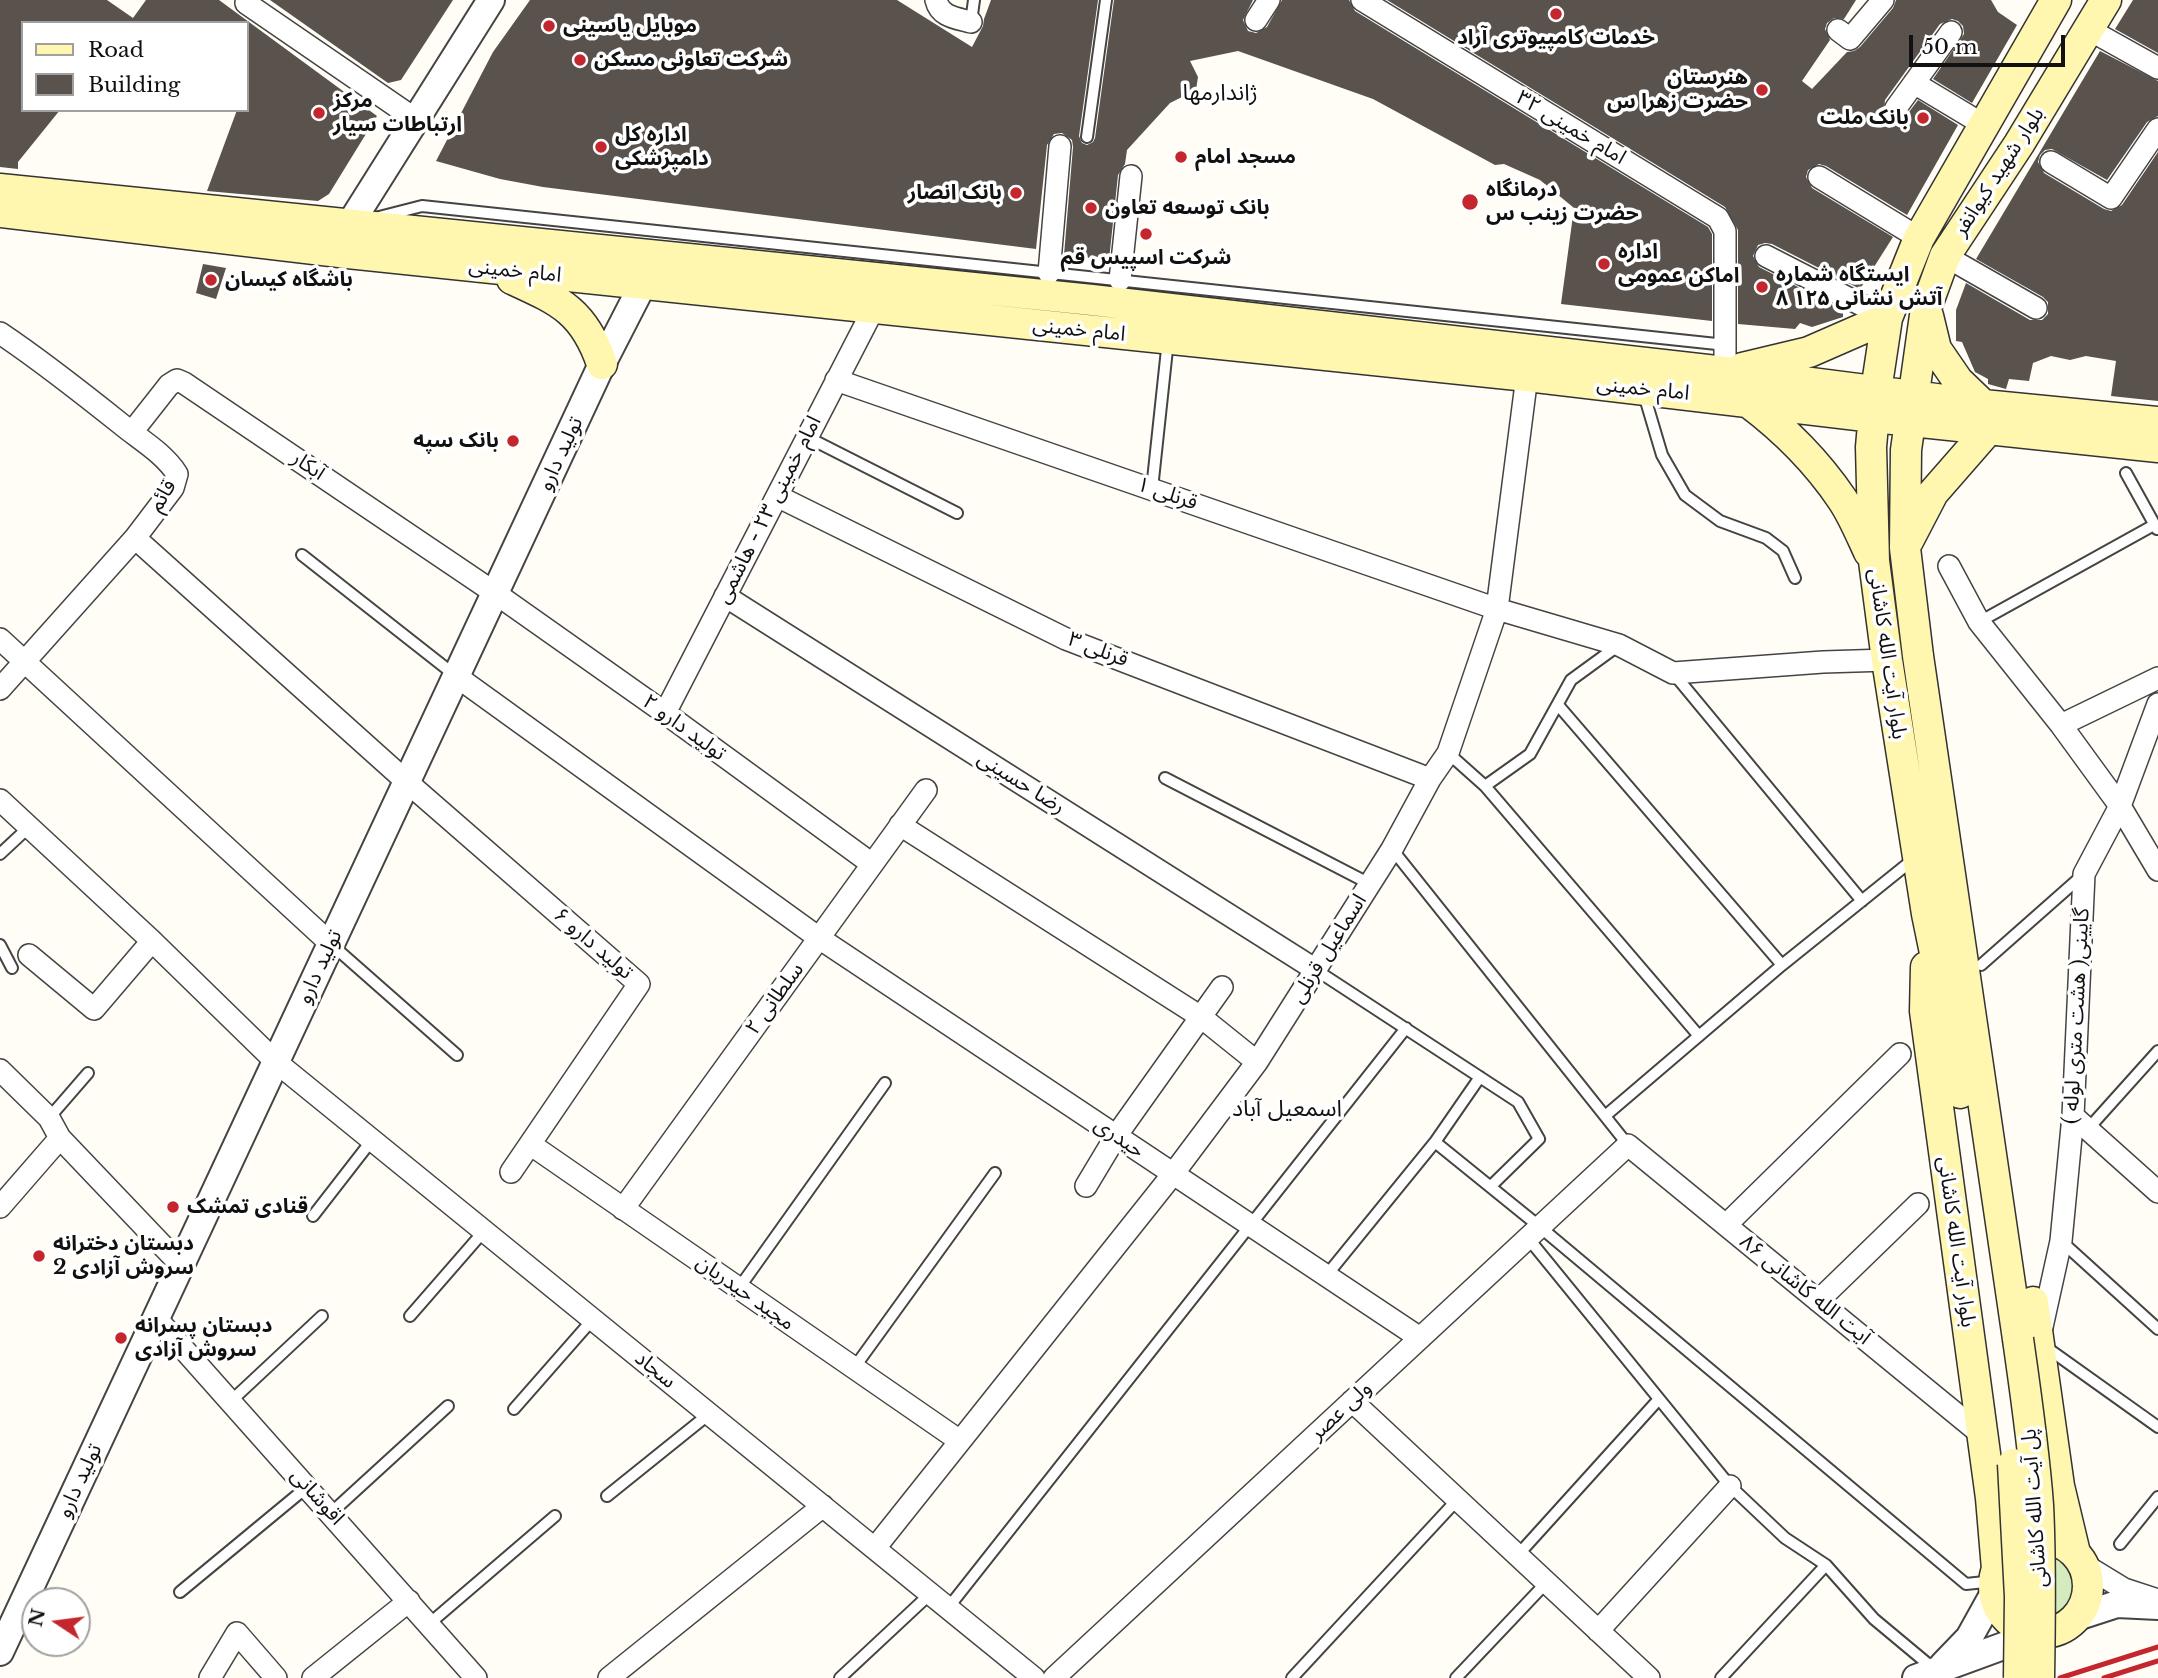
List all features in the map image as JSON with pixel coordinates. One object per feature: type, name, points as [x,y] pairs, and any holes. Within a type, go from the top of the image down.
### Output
[{"type":"main road","name":"بلوار شهید کیوانفر","points":[[1875,404],[1887,318],[1919,238],[2056,0]]},
{"type":"main road","name":"بلوار شهید کیوانفر","points":[[1910,409],[1926,308],[1945,256],[2019,144],[2106,0]]},
{"type":"main road","name":"امام خمینی","points":[[0,189],[349,238],[489,268],[1642,388],[1748,402],[1875,404],[1985,417],[2158,447]]},
{"type":"main road","name":"امام خمینی","points":[[0,212],[349,238],[1092,300],[1725,358],[1875,404]]},
{"type":"main road","points":[[489,268],[554,299],[576,317],[594,339],[602,365]]},
{"type":"main road","points":[[1905,548],[1933,494],[1985,417],[1936,349],[1926,308]]},
{"type":"main road","points":[[1725,358],[1809,352],[1887,318]]},
{"type":"main road","points":[[1748,402],[1773,420],[1817,466],[1844,501],[1874,561]]},
{"type":"main road","name":"بلوار آیت الله کاشانی","points":[[1875,404],[1871,447],[1874,561],[1886,660],[1927,914],[2019,1341],[2079,1559]]},
{"type":"main road","name":"بلوار آیت الله کاشانی","points":[[1910,409],[1906,450],[1905,548],[1975,1059],[2019,1341]]},
{"type":"main road","name":"امام خمینی","points":[[1985,417],[2158,422]]},
{"type":"main road","name":"بلوار آیت الله کاشانی","points":[[1956,908],[1981,965],[2019,1341]]},
{"type":"main road","name":"بلوار آیت الله کاشانی","points":[[1927,914],[1925,1011],[1991,1498],[1995,1581]]},
{"type":"main road","name":"پل آیت الله کاشانی","points":[[2019,1341],[2012,1450],[2020,1597],[2019,1678]]},
{"type":"main road","name":"پل آیت الله کاشانی","points":[[2019,1341],[2038,1508],[2041,1596],[2039,1678]]},
{"type":"main road","points":[[1991,1498],[2000,1511],[2013,1519],[2029,1520],[2044,1514],[2055,1502],[2059,1486]]},
{"type":"main road","points":[[2052,1540],[2064,1545],[2079,1559],[2088,1578],[2088,1592],[2077,1617],[2058,1630],[2036,1633],[2021,1629],[2008,1620],[1999,1608],[1995,1581],[2004,1558],[2025,1542],[2052,1540]]},
{"type":"street","points":[[349,238],[415,119],[491,0]]},
{"type":"street","points":[[936,0],[938,8],[945,15],[971,22]]},
{"type":"street","points":[[1256,20],[1269,0]]},
{"type":"street","name":"امام خمینی ۳۲","points":[[1362,0],[1718,218],[1725,231],[1725,358]]},
{"type":"street","points":[[1838,30],[1850,39],[1883,0]]},
{"type":"street","points":[[247,1],[415,119]]},
{"type":"street","points":[[2088,29],[2158,68]]},
{"type":"street","points":[[1896,108],[1951,32]]},
{"type":"street","points":[[1914,83],[1984,125]]},
{"type":"street","points":[[2051,162],[2111,198],[2158,130]]},
{"type":"street","points":[[1049,273],[1060,146]]},
{"type":"street","points":[[1120,281],[1131,176]]},
{"type":"street","points":[[1819,177],[1919,238]]},
{"type":"street","points":[[1766,256],[1887,318]]},
{"type":"street","points":[[1945,256],[2036,308]]},
{"type":"street","name":"تولید دارو","points":[[0,1652],[602,365],[643,284]]},
{"type":"street","name":"امام خمینی ۲۳ - هاشمی","points":[[665,713],[874,307]]},
{"type":"street","name":"قائم","points":[[0,333],[41,361],[132,432],[171,464],[177,474],[173,488],[135,538],[0,689]]},
{"type":"street","name":"اسماعیل قرنلی","points":[[875,1548],[1173,1174],[1257,1062],[1392,849],[1430,779],[1448,753],[1497,609],[1527,376]]},
{"type":"street","name":"آبکار","points":[[132,432],[169,386],[177,380],[184,383],[495,593]]},
{"type":"street","name":"قرنلی ۱","points":[[836,380],[1497,609],[1619,645],[1672,673]]},
{"type":"street","name":"قرنلی ۳","points":[[776,496],[1066,639],[1430,779]]},
{"type":"street","points":[[135,538],[407,782]]},
{"type":"street","points":[[1949,566],[1979,622],[2151,843],[2158,870]]},
{"type":"street","name":"تولید دارو ۲","points":[[495,593],[872,864]]},
{"type":"street","name":"رضا حسینی","points":[[725,596],[1316,970]]},
{"type":"street","points":[[0,639],[331,944]]},
{"type":"street","points":[[1672,673],[1886,660]]},
{"type":"street","name":"حیدری","points":[[456,676],[819,938],[1420,1338]]},
{"type":"street","points":[[2061,726],[2158,678]]},
{"type":"street","name":"گایینی( هشت متری لوله )","points":[[2019,1341],[2061,1241],[2080,1123],[2084,874],[2120,806],[2158,704]]},
{"type":"street","name":"تولید دارو ۶","points":[[407,782],[639,984],[511,1172]]},
{"type":"street","name":"۲ سلطانی","points":[[624,1209],[926,790]]},
{"type":"street","name":"سجاد","points":[[0,800],[152,941],[276,1062],[1034,1678]]},
{"type":"street","points":[[900,825],[1201,1017],[1257,1062]]},
{"type":"street","points":[[20,961],[94,1009],[152,941]]},
{"type":"street","points":[[1086,1186],[1116,1136],[1222,988]]},
{"type":"street","points":[[1726,1225],[1900,1054]]},
{"type":"street","points":[[0,1070],[49,1118],[60,1138],[181,1265]]},
{"type":"street","points":[[2080,1123],[2157,1188]]},
{"type":"street","points":[[0,1207],[60,1138]]},
{"type":"street","name":"مجید حیدریان","points":[[530,1144],[960,1441]]},
{"type":"street","name":"آیت الله کاشانی ۸۶","points":[[1628,1145],[1982,1435]]},
{"type":"street","name":"ولی عصر","points":[[1054,1678],[1628,1145]]},
{"type":"street","points":[[1818,1301],[1918,1204]]},
{"type":"street","name":"اقوشانی","points":[[156,1318],[409,1601],[465,1673]]},
{"type":"street","points":[[1352,1401],[1648,1678]]},
{"type":"street","points":[[1598,1631],[1730,1486]]},
{"type":"street","points":[[609,1678],[823,1506]]},
{"type":"street","points":[[2079,1559],[2124,1589],[2158,1600]]},
{"type":"street","points":[[1926,1675],[1969,1638],[1995,1581]]},
{"type":"street","points":[[313,1678],[409,1601]]},
{"type":"street","points":[[2077,1617],[2117,1604],[2158,1606]]},
{"type":"street","points":[[210,1678],[237,1633],[276,1678]]},
{"type":"street","points":[[1926,1675],[2036,1633]]},
{"type":"lane","points":[[971,22],[974,0]]},
{"type":"lane","points":[[1087,137],[1106,0]]},
{"type":"lane","name":"امام خمینی","points":[[349,238],[422,206],[1120,281],[1725,358]]},
{"type":"lane","points":[[1152,489],[1168,340]]},
{"type":"lane","points":[[1642,388],[1662,455],[1685,495],[1720,520],[1766,538],[1783,551],[1795,578]]},
{"type":"lane","points":[[807,437],[957,513]]},
{"type":"lane","points":[[1979,622],[2156,527],[2126,473]]},
{"type":"lane","points":[[302,555],[456,676]]},
{"type":"lane","points":[[1485,786],[1530,754],[1571,680],[1619,645]]},
{"type":"lane","points":[[1672,673],[1862,901]]},
{"type":"lane","points":[[1558,705],[1782,965]]},
{"type":"lane","points":[[1448,753],[1485,786],[1699,1036]]},
{"type":"lane","points":[[1165,778],[1370,884]]},
{"type":"lane","points":[[0,854],[29,827]]},
{"type":"lane","points":[[1392,849],[1628,1145]]},
{"type":"lane","points":[[1605,1116],[1782,965],[1918,856]]},
{"type":"lane","points":[[1981,965],[2084,874]]},
{"type":"lane","points":[[331,944],[457,1055]]},
{"type":"lane","points":[[0,945],[20,961]]},
{"type":"lane","points":[[1316,970],[1518,1102],[1539,1139],[1491,1186]]},
{"type":"lane","points":[[948,1608],[1406,1028]]},
{"type":"lane","points":[[2080,1123],[2158,1051]]},
{"type":"lane","points":[[49,1118],[88,1073]]},
{"type":"lane","points":[[1326,1276],[1435,1142],[1480,1077]]},
{"type":"lane","points":[[739,1288],[885,1083]]},
{"type":"lane","points":[[313,1216],[372,1140]]},
{"type":"lane","points":[[1435,1142],[1491,1186],[1534,1232],[1659,1399],[1730,1486],[1785,1538],[1826,1565],[1926,1675]]},
{"type":"lane","points":[[854,1368],[995,1173]]},
{"type":"lane","points":[[410,1315],[484,1231]]},
{"type":"lane","points":[[1534,1232],[1966,1584],[1995,1581]]},
{"type":"lane","points":[[2061,1241],[2158,1329]]},
{"type":"lane","points":[[230,1402],[322,1315]]},
{"type":"lane","points":[[514,1409],[593,1320]]},
{"type":"lane","points":[[2019,1341],[2158,1427]]},
{"type":"lane","points":[[1517,1556],[1659,1399]]},
{"type":"lane","points":[[331,1513],[448,1406]]},
{"type":"lane","points":[[607,1496],[709,1414]]},
{"type":"lane","points":[[180,1592],[307,1487]]},
{"type":"lane","points":[[2120,1544],[2158,1497]]},
{"type":"lane","points":[[1292,1678],[1457,1500]]},
{"type":"lane","points":[[429,1624],[555,1516]]},
{"type":"lane","points":[[1721,1678],[1826,1565]]},
{"type":"lane","points":[[1455,1678],[1546,1583]]},
{"type":"lane","points":[[840,1678],[930,1594]]},
{"type":"green space","points":[[2050,1549],[2071,1564],[2078,1584],[2072,1605],[2052,1622],[2004,1595],[2003,1582]]},
{"type":"building","points":[[0,0],[107,0],[133,18],[146,0],[219,0],[248,21],[21,21],[21,112],[58,112],[18,162],[18,169],[0,167]]},
{"type":"building","points":[[270,0],[453,0],[401,80],[388,83]]},
{"type":"building","points":[[530,0],[897,0],[972,47],[983,26],[991,0],[1098,0],[1079,136],[1082,143],[1087,145],[1095,138],[1114,0],[1253,0],[1243,20],[1248,31],[1256,33],[1267,27],[1282,0],[1349,0],[1355,11],[1708,227],[1712,234],[1712,321],[1561,304],[1574,208],[1540,180],[1504,164],[1495,165],[1373,99],[1238,51],[1190,61],[1198,77],[1196,90],[1170,103],[1127,150],[1125,164],[1118,175],[1109,260],[1064,255],[1073,147],[1072,140],[1062,133],[1054,134],[1047,145],[1036,249],[543,187],[500,179],[436,161],[493,52]]},
{"type":"building","points":[[1387,0],[1856,0],[1844,19],[1834,18],[1827,23],[1825,29],[1830,40],[1802,81],[1812,89],[1847,52],[1860,47],[1893,8],[1896,0],[1991,0],[1998,12],[2017,25],[1972,103],[1933,79],[1964,34],[1963,26],[1952,19],[1940,24],[1885,100],[1884,113],[1894,121],[1906,116],[1918,100],[1958,125],[1907,215],[1826,166],[1819,164],[1808,170],[1806,177],[1812,188],[1893,237],[1860,289],[1772,244],[1758,245],[1753,256],[1759,267],[1843,310],[1843,317],[1812,327],[1800,323],[1795,329],[1738,324],[1738,230],[1725,207]]},
{"type":"building","points":[[2133,0],[2158,0],[2158,53],[2115,29]]},
{"type":"building","points":[[248,21],[377,116],[329,194],[318,201],[207,191],[236,112],[248,112]]},
{"type":"building","points":[[2100,51],[2158,81],[2158,116],[2147,122],[2107,180],[2052,149],[2045,150],[2038,162],[2044,173],[2111,211],[2122,205],[2158,152],[2158,401],[2111,396],[2116,361],[2086,356],[2070,360],[2051,356],[2033,363],[2029,381],[2009,379],[2006,389],[1988,384],[1988,379],[1975,372],[1962,342],[1956,341],[1956,310],[1966,283],[2030,320],[2042,320],[2048,314],[2048,302],[2043,297],[1976,259]]},
{"type":"building","name":"باشگاه کیسان","points":[[203,264],[226,268],[216,299],[196,293]]},
{"type":"railway","points":[[2060,1678],[2158,1647]]},
{"type":"railway","points":[[2104,1678],[2158,1661]]},
{"type":"place","name":"خدمات کامپیوتری آراد","points":[[1556,14]]},
{"type":"place","name":"موبایل یاسینی","points":[[549,26]]},
{"type":"place","name":"شرکت تعاونی مسکن","points":[[580,60]]},
{"type":"place","name":"هنرستان حضرت زهرا س","points":[[1762,90]]},
{"type":"place","name":"مرکز ارتباطات سیار","points":[[319,113]]},
{"type":"place","name":"بانک ملت","points":[[1923,118]]},
{"type":"place","name":"اداره کل دامپزشکی","points":[[601,147]]},
{"type":"place","name":"مسجد امام","points":[[1181,157]]},
{"type":"place","name":"بانک انصار","points":[[1016,193]]},
{"type":"place","name":"درمانگاه حضرت زینب س","points":[[1470,202]]},
{"type":"place","name":"بانک توسعه تعاون","points":[[1091,208]]},
{"type":"place","name":"شرکت اسپیس قم","points":[[1146,234]]},
{"type":"place","name":"اداره اماکن عمومی","points":[[1604,264]]},
{"type":"place","name":"باشگاه کیسان","points":[[211,280]]},
{"type":"place","name":"ایستگاه شماره ۸ آتش نشانی ۱۲۵","points":[[1762,287]]},
{"type":"place","name":"بانک سپه","points":[[513,441]]},
{"type":"place","name":"قنادی تمشک","points":[[173,1207]]},
{"type":"place","name":"دبستان دخترانه سروش آزادی 2","points":[[39,1256]]},
{"type":"place","name":"دبستان پسرانه سروش آزادی","points":[[121,1338]]},
{"type":"district","name":"ژاندارمها","points":[[1220,94]]},
{"type":"district","name":"اسمعیل آباد","points":[[1287,1110]]}]
